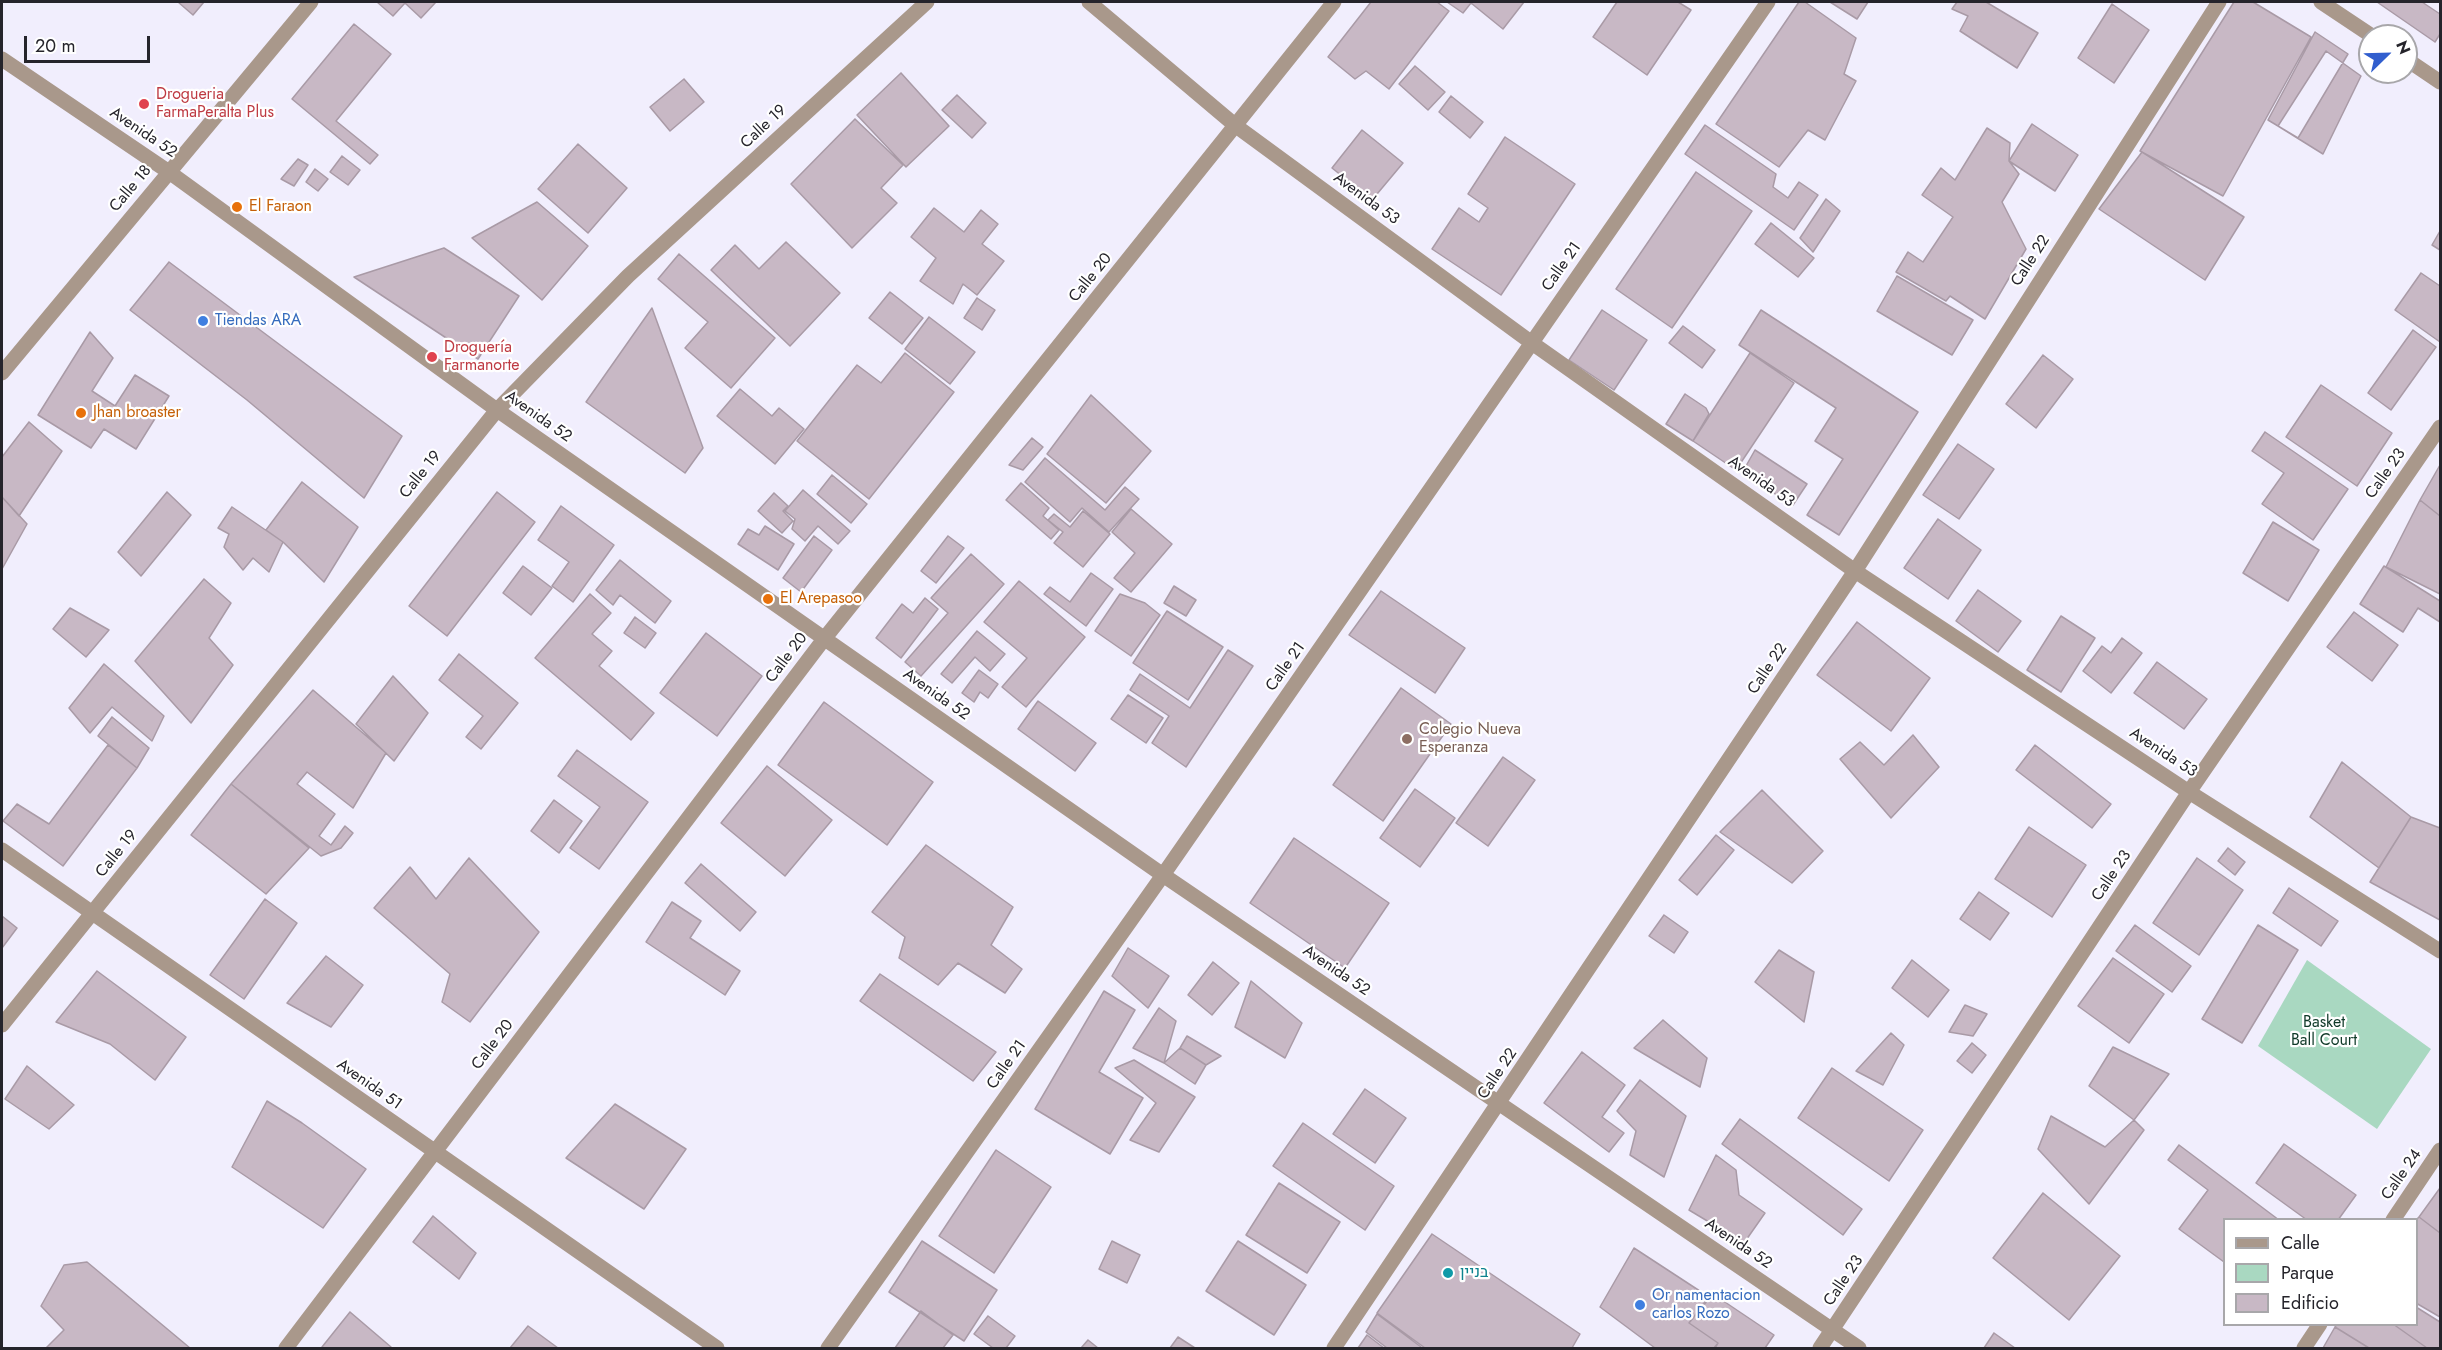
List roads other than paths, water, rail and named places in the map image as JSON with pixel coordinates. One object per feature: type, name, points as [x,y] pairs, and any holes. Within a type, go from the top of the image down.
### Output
[{"type":"street","name":"Calle 18","points":[[2,373],[311,2]]},
{"type":"street","name":"Calle 19","points":[[2,1025],[497,410],[628,276],[927,2]]},
{"type":"street","name":"Avenida 53","points":[[1089,2],[1236,126],[1532,343],[1855,571],[2189,792],[2440,951]]},
{"type":"street","name":"Calle 20","points":[[286,1348],[824,639],[1334,2]]},
{"type":"street","name":"Calle 21","points":[[828,1348],[1163,875],[1768,2]]},
{"type":"street","name":"Calle 22","points":[[1334,1348],[1500,1104],[1855,571],[2219,2]]},
{"type":"street","points":[[2320,2],[2358,27]]},
{"type":"street","name":"Avenida 52","points":[[2,59],[169,172],[497,410],[1163,875],[1859,1348]]},
{"type":"street","points":[[2418,67],[2440,82]]},
{"type":"street","name":"Calle 23","points":[[1820,1348],[2189,792],[2440,427]]},
{"type":"street","name":"Avenida 51","points":[[2,850],[717,1348]]},
{"type":"street","name":"Calle 24","points":[[2393,1218],[2440,1150]]},
{"type":"street","points":[[2304,1348],[2319,1326]]},
{"type":"place","name":"Drogueria FarmaPeralta Plus","points":[[144,104]]},
{"type":"place","name":"El Faraon","points":[[237,207]]},
{"type":"place","name":"Tiendas ARA","points":[[203,321]]},
{"type":"place","name":"Droguería Farmanorte","points":[[432,357]]},
{"type":"place","name":"Jhan broaster","points":[[81,413]]},
{"type":"place","name":"El Arepasoo","points":[[768,599]]},
{"type":"place","name":"Colegio Nueva Esperanza","points":[[1407,739]]},
{"type":"place","name":"בניין","points":[[1448,1273]]},
{"type":"place","name":"Or namentacion carlos Rozo","points":[[1640,1305]]},
{"type":"park label","name":"Basket Ball Court","points":[[2324,1032]]}]
